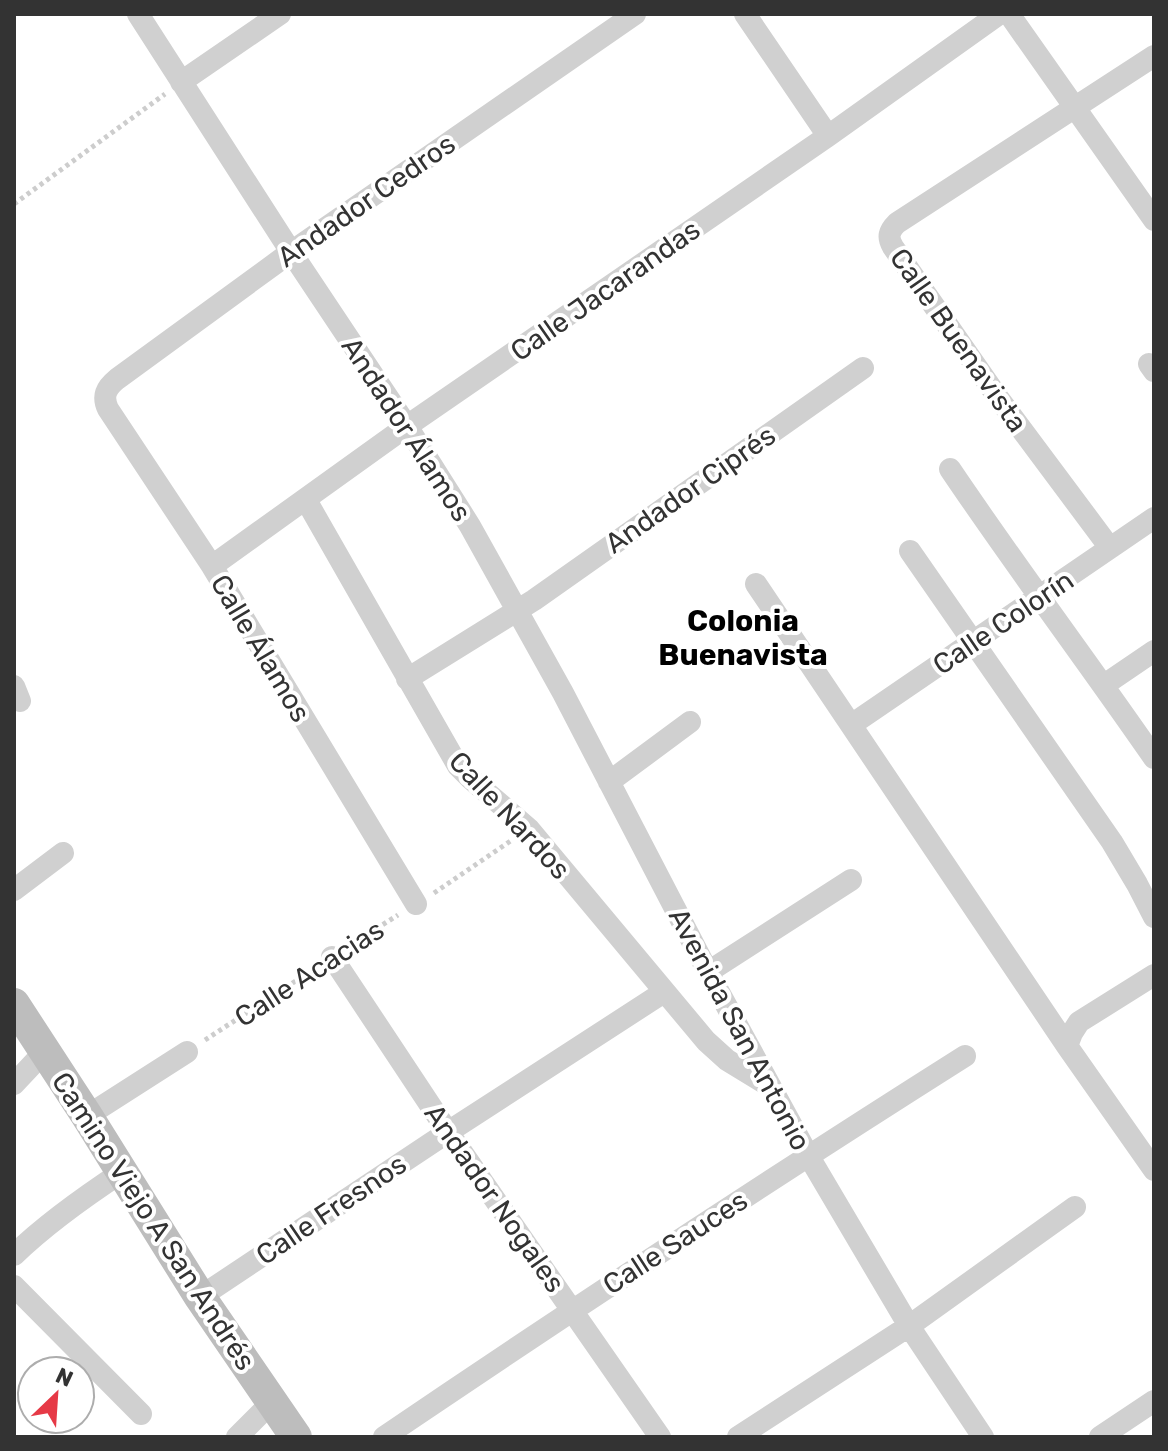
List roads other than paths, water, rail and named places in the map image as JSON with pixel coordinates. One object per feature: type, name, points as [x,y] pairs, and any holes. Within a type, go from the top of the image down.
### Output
[{"type":"main road","name":"Camino Viejo A San Andrés","points":[[14,1004],[200,1297],[296,1437]]},
{"type":"street","points":[[138,14],[291,252]]},
{"type":"street","points":[[181,82],[280,14]]},
{"type":"street","name":"Andador Cedros","points":[[105,395],[109,385],[291,252],[635,14]]},
{"type":"street","points":[[745,14],[828,136]]},
{"type":"street","name":"Calle Jacarandas","points":[[212,566],[407,426],[828,136],[999,14]]},
{"type":"street","points":[[1009,14],[1154,220]]},
{"type":"street","points":[[1075,107],[1154,56]]},
{"type":"street","name":"Calle Buenavista","points":[[1075,107],[897,223],[889,240],[999,399],[1110,548]]},
{"type":"street","name":"Andador Álamos","points":[[291,252],[407,426],[470,526],[517,610]]},
{"type":"street","name":"Andador Ciprés","points":[[407,679],[517,610],[863,368]]},
{"type":"street","name":"Calle Álamos","points":[[105,395],[104,402],[108,409],[212,566],[416,904]]},
{"type":"street","points":[[950,469],[1154,758]]},
{"type":"street","name":"Calle Nardos","points":[[306,500],[458,766],[529,829],[706,1041],[727,1060],[769,1086]]},
{"type":"street","name":"Calle Colorín","points":[[851,725],[1154,518]]},
{"type":"street","points":[[910,551],[1112,842],[1154,917]]},
{"type":"street","points":[[756,584],[1154,1170]]},
{"type":"street","name":"Avenida San Antonio","points":[[517,610],[769,1086],[909,1326],[983,1437]]},
{"type":"street","points":[[1104,685],[1154,651]]},
{"type":"street","points":[[609,782],[690,722]]},
{"type":"street","points":[[14,890],[63,853]]},
{"type":"street","points":[[708,972],[851,880]]},
{"type":"street","name":"Andador Nogales","points":[[332,957],[448,1132],[660,1437]]},
{"type":"street","points":[[1067,1046],[1079,1022],[1154,975]]},
{"type":"street","name":"Calle Fresnos","points":[[200,1297],[664,992]]},
{"type":"street","points":[[14,1084],[45,1051]]},
{"type":"street","points":[[87,1116],[187,1052]]},
{"type":"street","name":"Calle Sauces","points":[[384,1437],[808,1155],[965,1056]]},
{"type":"street","points":[[14,1255],[74,1204],[122,1172]]},
{"type":"street","points":[[738,1437],[909,1326],[1075,1207]]},
{"type":"street","points":[[14,1286],[141,1414]]},
{"type":"street","points":[[1100,1437],[1154,1401]]},
{"type":"street","points":[[237,1437],[272,1402]]},
{"type":"district","name":"Colonia Buenavista","points":[[743,638]]}]
